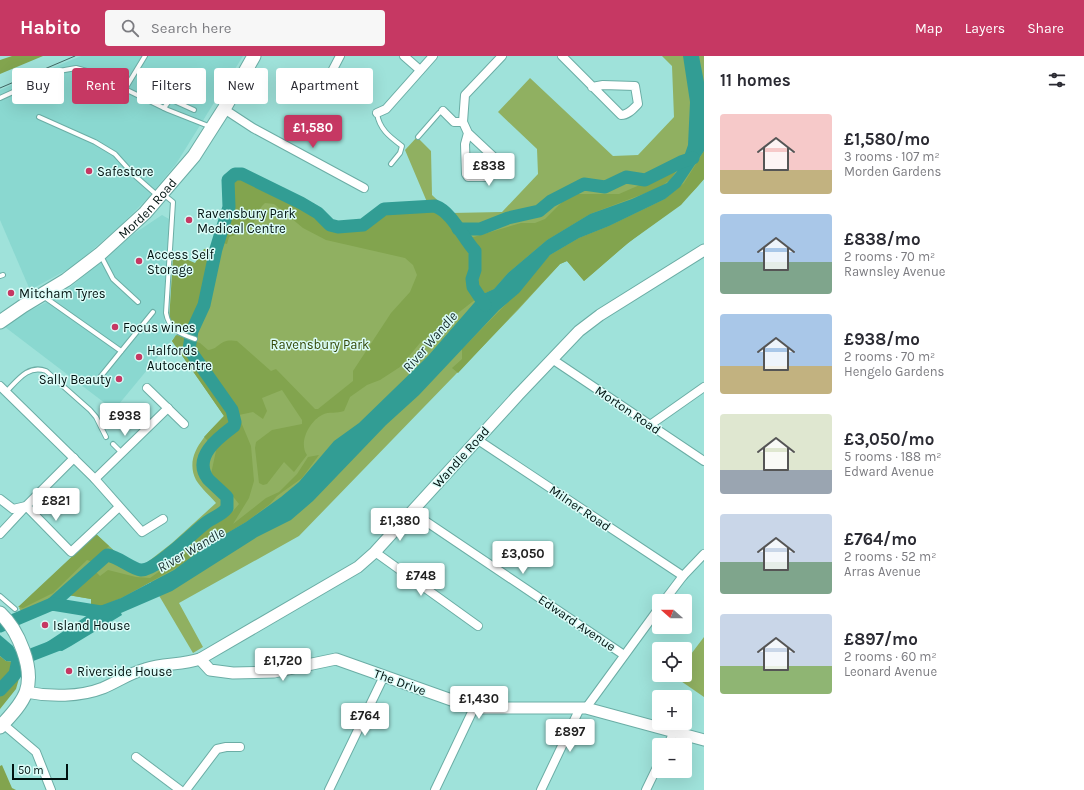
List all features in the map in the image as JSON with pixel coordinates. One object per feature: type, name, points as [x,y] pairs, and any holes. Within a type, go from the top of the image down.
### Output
[{"type":"main road","name":"Morden Road","points":[[0,322],[66,280],[100,254],[161,196],[182,171],[213,127],[254,56]]},
{"type":"main road","points":[[1,725],[16,709],[26,692],[30,677],[29,668],[21,644],[7,620]]},
{"type":"street","points":[[334,68],[340,56]]},
{"type":"street","points":[[404,56],[420,70]]},
{"type":"street","points":[[377,113],[386,109],[433,56]]},
{"type":"street","points":[[468,133],[465,144],[466,174],[468,177],[489,177],[499,166],[499,162],[468,133],[463,122],[465,95],[502,56]]},
{"type":"street","points":[[566,57],[592,88],[621,115],[633,110],[638,104],[635,86],[603,85],[592,88]]},
{"type":"street","points":[[224,109],[253,128],[364,188]]},
{"type":"street","points":[[443,112],[454,122],[463,122]]},
{"type":"street","name":"Wandle Road","points":[[26,692],[51,695],[87,692],[104,687],[145,668],[186,663],[200,659],[354,569],[375,552],[579,331],[600,315],[704,250]]},
{"type":"street","name":"Morton Road","points":[[552,359],[704,461]]},
{"type":"street","points":[[650,425],[704,387]]},
{"type":"street","points":[[147,388],[184,424]]},
{"type":"street","points":[[3,389],[95,479],[142,532],[163,519]]},
{"type":"street","points":[[95,479],[168,408]]},
{"type":"street","name":"Milner Road","points":[[478,440],[683,576]]},
{"type":"street","points":[[0,534],[74,458]]},
{"type":"street","points":[[0,499],[13,509],[26,506]]},
{"type":"street","points":[[26,506],[70,552],[119,506]]},
{"type":"street","name":"Edward Avenue","points":[[412,512],[624,655]]},
{"type":"street","points":[[375,552],[478,626]]},
{"type":"street","points":[[669,594],[683,576],[704,554]]},
{"type":"street","points":[[541,790],[583,708],[652,617]]},
{"type":"street","name":"The Drive","points":[[200,659],[210,670],[257,673],[274,672],[336,660],[474,708],[583,708],[704,740]]},
{"type":"street","points":[[330,790],[384,676]]},
{"type":"street","points":[[434,790],[474,708]]},
{"type":"street","points":[[1,725],[36,752],[51,790]]},
{"type":"street","points":[[671,738],[674,731]]},
{"type":"street","points":[[186,790],[217,749],[226,747],[240,747]]},
{"type":"street","points":[[136,757],[180,790]]},
{"type":"street","points":[[646,790],[652,778]]},
{"type":"lane","points":[[129,83],[145,56]]},
{"type":"lane","points":[[0,98],[59,71],[72,69]]},
{"type":"lane","points":[[164,108],[168,101],[172,100],[194,110]]},
{"type":"lane","points":[[156,104],[213,127]]},
{"type":"lane","points":[[418,137],[439,113],[443,112]]},
{"type":"lane","points":[[377,113],[378,123],[384,132],[402,146],[400,153],[391,164]]},
{"type":"lane","points":[[39,117],[95,142],[115,154],[133,174],[161,196],[173,202],[166,313],[167,321],[172,328],[195,339]]},
{"type":"lane","points":[[100,254],[113,279],[138,302]]},
{"type":"lane","points":[[43,295],[121,351]]},
{"type":"lane","points":[[97,381],[153,312]]},
{"type":"lane","points":[[3,389],[31,370],[40,369],[46,371],[90,410],[96,417],[106,437]]},
{"type":"lane","points":[[113,444],[122,453]]},
{"type":"lane","points":[[0,596],[15,609]]},
{"type":"shaded area","points":[[81,56],[243,56],[236,68],[214,68],[214,103],[176,164],[148,198],[122,224],[74,266],[30,290],[0,220],[0,90],[12,85],[12,104],[64,104],[64,68],[52,68]]},
{"type":"shaded area","points":[[683,56],[699,56],[704,82],[704,151],[680,187],[665,199],[609,226],[579,238],[550,255],[519,293],[499,310],[419,395],[386,425],[313,501],[291,520],[257,537],[172,591],[121,613],[122,615],[62,651],[46,649],[44,644],[88,615],[97,607],[121,598],[174,570],[210,543],[246,522],[281,497],[299,482],[334,441],[359,423],[428,356],[481,295],[494,289],[508,273],[547,240],[590,214],[632,199],[667,183],[680,168],[688,145],[690,102]]},
{"type":"shaded area","points":[[162,215],[169,219],[164,321],[176,335],[114,410],[5,327],[21,315],[61,295],[135,233]]},
{"type":"shaded area","points":[[0,635],[13,646],[19,657],[16,662],[6,661],[0,656]]},
{"type":"green space","points":[[12,56],[43,56],[0,74],[0,60]]},
{"type":"green space","name":"Ravensbury Park","points":[[662,56],[704,56],[704,179],[682,202],[619,251],[584,281],[567,261],[560,264],[518,310],[299,536],[179,603],[203,647],[193,653],[151,582],[114,602],[105,605],[91,606],[91,599],[62,593],[41,606],[22,613],[19,608],[96,534],[119,555],[140,568],[172,543],[216,503],[196,480],[193,470],[193,461],[199,445],[224,416],[172,341],[181,331],[188,332],[202,305],[214,248],[227,207],[226,180],[234,169],[321,212],[331,223],[337,225],[363,223],[379,209],[434,204],[427,202],[405,150],[417,137],[431,151],[432,195],[451,213],[502,212],[538,174],[537,149],[498,112],[530,78],[613,156],[638,155],[674,117],[672,66]]},
{"type":"green space","points":[[704,151],[704,179],[681,205],[628,243],[584,281],[567,261],[560,264],[458,373],[452,368],[462,359],[462,349],[510,300],[550,255],[579,238],[609,226],[665,199],[684,183]]},
{"type":"green space","points":[[680,165],[671,179],[659,188],[590,214],[547,240],[508,273],[494,289],[481,295],[420,343],[400,367],[380,380],[367,385],[350,397],[344,411],[325,414],[318,418],[313,422],[305,438],[304,444],[307,455],[294,472],[284,462],[267,484],[263,485],[259,483],[255,448],[256,442],[272,430],[302,424],[302,420],[282,390],[262,398],[267,411],[263,419],[253,412],[239,415],[232,425],[210,443],[204,437],[224,416],[172,341],[176,335],[200,343],[208,350],[215,348],[223,342],[231,340],[237,341],[271,371],[276,369],[315,409],[318,409],[353,381],[353,371],[391,313],[410,292],[417,275],[413,265],[405,258],[326,240],[303,228],[274,204],[265,203],[261,207],[253,224],[240,233],[229,237],[227,244],[223,243],[222,247],[215,245],[227,207],[226,180],[234,169],[301,201],[321,212],[331,223],[337,225],[363,223],[379,209],[436,204],[447,211],[467,239],[521,223],[535,223],[545,219],[564,200],[574,194],[619,194],[658,177]]},
{"type":"green space","points":[[214,248],[202,305],[188,333],[182,331],[169,321],[173,257],[186,259],[195,263],[204,249]]},
{"type":"green space","points":[[241,422],[251,446],[254,481],[249,498],[233,524],[266,498],[279,492],[297,474],[308,457],[319,455],[302,478],[277,496],[270,504],[246,522],[210,543],[185,563],[121,598],[102,606],[91,606],[91,599],[68,595],[91,571],[95,571],[100,576],[108,570],[136,577],[150,578],[195,546],[189,543],[233,511],[239,504],[227,489],[212,478],[211,474],[217,446],[234,431]]},
{"type":"green space","points":[[96,534],[109,546],[93,562],[87,560],[53,593],[23,608],[18,607]]},
{"type":"green space","points":[[704,637],[704,697],[682,682],[692,682],[692,653]]},
{"type":"green space","points":[[0,656],[6,661],[16,662],[12,672],[16,676],[22,668],[16,689],[0,709]]},
{"type":"green space","points":[[2,765],[12,788],[16,790],[0,790],[0,766]]},
{"type":"waterway","points":[[458,229],[480,229],[508,218],[539,211],[551,201],[584,184],[605,187],[626,177],[645,180],[681,162],[693,158]]},
{"type":"waterway","points":[[52,604],[107,555],[112,556],[134,568],[141,570],[148,569],[165,558],[207,522],[227,508],[227,497],[208,479],[204,471],[203,463],[209,449],[221,436],[234,426],[235,422],[232,410],[189,349],[192,331],[204,305],[216,249],[229,207],[228,180],[235,174],[242,174],[301,203],[318,213],[330,225],[338,227],[363,225],[384,209],[435,206],[441,209],[452,219],[475,251],[475,270],[472,279],[473,287],[485,305]]},
{"type":"waterway","name":"River Wandle","points":[[0,626],[52,604],[107,613]]},
{"type":"waterway","name":"River Wandle","points":[[0,690],[15,674],[18,660],[62,643]]},
{"type":"tram line","points":[[0,88],[75,56]]},
{"type":"place","name":"Safestore","points":[[89,171]]},
{"type":"place","name":"Ravensbury Park Medical Centre","points":[[189,220]]},
{"type":"place","name":"Access Self Storage","points":[[139,261]]},
{"type":"place","name":"Mitcham Tyres","points":[[11,293]]},
{"type":"place","name":"Focus wines","points":[[115,327]]},
{"type":"place","name":"Halfords Autocentre","points":[[139,357]]},
{"type":"place","name":"Sally Beauty","points":[[119,379]]},
{"type":"place","name":"Island House","points":[[45,625]]},
{"type":"place","name":"Riverside House","points":[[69,671]]}]
